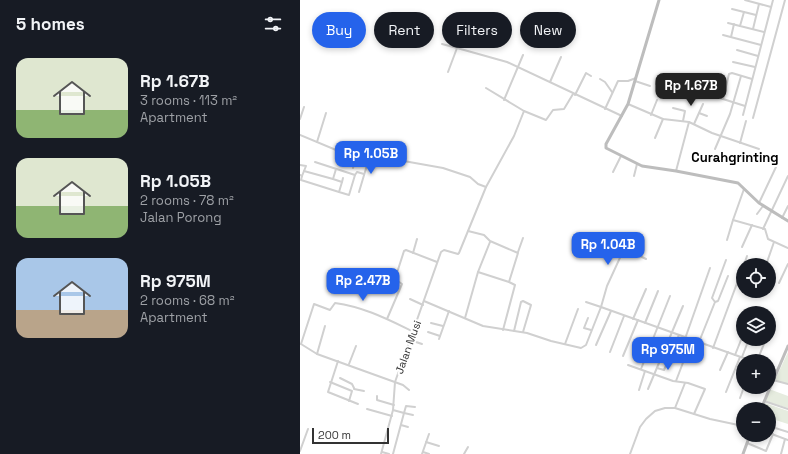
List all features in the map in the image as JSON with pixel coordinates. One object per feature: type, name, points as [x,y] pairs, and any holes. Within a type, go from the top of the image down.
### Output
[{"type":"main road","points":[[659,0],[634,79],[628,104],[605,146],[637,164],[656,169],[676,170],[694,176],[728,180],[738,183],[759,203],[788,221]]},
{"type":"main road","points":[[777,372],[788,346]]},
{"type":"main road","points":[[764,401],[767,394]]},
{"type":"main road","points":[[743,454],[747,443]]},
{"type":"street","points":[[745,0],[771,7]]},
{"type":"street","points":[[743,115],[773,0]]},
{"type":"street","points":[[753,118],[785,0]]},
{"type":"street","points":[[752,29],[759,4]]},
{"type":"street","points":[[732,9],[756,16]]},
{"type":"street","points":[[740,26],[744,12]]},
{"type":"street","points":[[728,23],[764,32]]},
{"type":"street","points":[[731,38],[734,24]]},
{"type":"street","points":[[723,36],[761,46]]},
{"type":"street","points":[[448,72],[457,48],[488,58],[499,59],[550,82],[605,110],[621,116]]},
{"type":"street","points":[[737,50],[758,56]]},
{"type":"street","points":[[504,100],[523,56]]},
{"type":"street","points":[[550,82],[561,57]]},
{"type":"street","points":[[733,62],[755,67]]},
{"type":"street","points":[[486,88],[524,111],[546,120],[553,110],[564,109],[574,95],[586,73],[591,76]]},
{"type":"street","points":[[723,99],[729,74],[752,79]]},
{"type":"street","points":[[715,149],[734,102],[741,76]]},
{"type":"street","points":[[600,79],[605,82],[612,92]]},
{"type":"street","points":[[605,110],[618,81],[628,81],[634,79],[650,86]]},
{"type":"street","points":[[656,84],[658,79],[745,106]]},
{"type":"street","points":[[651,115],[657,100]]},
{"type":"street","points":[[628,104],[651,115],[663,119],[689,122],[720,136],[759,149]]},
{"type":"street","points":[[694,124],[703,104]]},
{"type":"street","points":[[300,119],[304,107]]},
{"type":"street","points":[[673,108],[685,111],[683,121]]},
{"type":"street","name":"Jalan Musi","points":[[381,453],[392,416],[395,382],[442,250],[459,253],[486,186],[514,136],[524,111]]},
{"type":"street","points":[[317,142],[326,113]]},
{"type":"street","points":[[699,113],[707,116]]},
{"type":"street","points":[[656,138],[663,119]]},
{"type":"street","points":[[740,143],[746,121]]},
{"type":"street","points":[[676,170],[689,122]]},
{"type":"street","points":[[300,135],[341,152],[356,156],[370,155],[448,170],[470,177],[478,184],[486,186]]},
{"type":"street","points":[[359,192],[370,155]]},
{"type":"street","points":[[353,168],[356,156]]},
{"type":"street","points":[[613,172],[621,156]]},
{"type":"street","points":[[315,162],[355,175]]},
{"type":"street","points":[[634,176],[637,164]]},
{"type":"street","points":[[300,165],[306,166],[301,176],[301,180],[349,195],[357,172],[364,174]]},
{"type":"street","points":[[759,203],[776,167]]},
{"type":"street","points":[[332,179],[336,168]]},
{"type":"street","points":[[304,171],[342,182]]},
{"type":"street","points":[[763,229],[788,176]]},
{"type":"street","points":[[339,192],[343,178]]},
{"type":"street","points":[[727,240],[744,188]]},
{"type":"street","points":[[757,214],[763,206]]},
{"type":"street","points":[[782,218],[788,206]]},
{"type":"street","points":[[733,220],[766,230],[766,238],[788,248]]},
{"type":"street","points":[[742,247],[752,225]]},
{"type":"street","points":[[468,231],[484,235],[490,242],[518,252]]},
{"type":"street","points":[[509,282],[523,238]]},
{"type":"street","points":[[413,253],[417,239]]},
{"type":"street","points":[[616,241],[624,249],[646,259]]},
{"type":"street","points":[[465,318],[478,272],[490,242]]},
{"type":"street","points":[[768,258],[774,242]]},
{"type":"street","points":[[636,254],[641,244]]},
{"type":"street","points":[[424,302],[483,326],[523,332],[551,342],[583,348],[601,307],[607,286],[624,249]]},
{"type":"street","points":[[387,319],[402,284],[395,279],[404,251],[406,250],[437,262]]},
{"type":"street","points":[[715,302],[712,298],[726,260]]},
{"type":"street","points":[[779,283],[788,264]]},
{"type":"street","points":[[686,337],[710,268]]},
{"type":"street","points":[[478,272],[515,285],[503,330]]},
{"type":"street","points":[[699,342],[715,302],[718,301],[728,276]]},
{"type":"street","points":[[713,348],[736,285]]},
{"type":"street","points":[[633,319],[646,289]]},
{"type":"street","points":[[645,323],[658,291]]},
{"type":"street","points":[[641,369],[670,296]]},
{"type":"street","points":[[410,299],[423,305]]},
{"type":"street","points":[[514,331],[520,302],[523,301],[531,305],[523,332]]},
{"type":"street","points":[[586,302],[735,355],[739,346]]},
{"type":"street","points":[[409,390],[403,384],[349,364],[316,354],[300,344],[314,304],[330,310],[334,304],[352,306],[387,319],[412,331]]},
{"type":"street","points":[[648,390],[683,306]]},
{"type":"street","points":[[565,344],[578,309]]},
{"type":"street","points":[[428,332],[439,337],[449,311]]},
{"type":"street","points":[[596,345],[611,311]]},
{"type":"street","points":[[610,352],[624,316]]},
{"type":"street","points":[[588,318],[584,328],[591,330]]},
{"type":"street","points":[[623,356],[638,320]]},
{"type":"street","points":[[431,323],[443,326]]},
{"type":"street","points":[[316,354],[325,326]]},
{"type":"street","points":[[657,368],[664,370],[679,335]]},
{"type":"street","points":[[676,381],[692,339]]},
{"type":"street","points":[[410,340],[422,344]]},
{"type":"street","points":[[349,364],[356,346]]},
{"type":"street","points":[[720,370],[728,352]]},
{"type":"street","points":[[338,361],[330,382],[328,390],[329,393],[358,404]]},
{"type":"street","points":[[628,365],[705,390],[694,415]]},
{"type":"street","points":[[726,392],[736,369]]},
{"type":"street","points":[[639,390],[645,371]]},
{"type":"street","points":[[340,378],[352,384],[353,390],[349,401]]},
{"type":"street","points":[[776,381],[788,384]]},
{"type":"street","points":[[330,382],[353,390],[364,391]]},
{"type":"street","points":[[675,408],[685,383]]},
{"type":"street","points":[[740,398],[741,394]]},
{"type":"street","points":[[377,396],[377,400],[394,405]]},
{"type":"street","points":[[764,401],[788,410]]},
{"type":"street","points":[[393,454],[406,405],[415,406]]},
{"type":"street","points":[[630,454],[640,427],[655,411],[675,408],[694,415],[736,424]]},
{"type":"street","points":[[367,409],[392,416]]},
{"type":"street","points":[[393,410],[413,415]]},
{"type":"street","points":[[401,425],[408,427]]},
{"type":"street","points":[[776,428],[788,432]]},
{"type":"street","points":[[300,451],[301,444],[308,429]]},
{"type":"street","points":[[428,434],[423,453],[429,454]]},
{"type":"street","points":[[776,435],[788,440]]},
{"type":"street","points":[[781,454],[785,439]]},
{"type":"street","points":[[426,442],[439,446]]},
{"type":"street","points":[[747,443],[766,451],[770,442]]},
{"type":"street","points":[[464,454],[468,447]]},
{"type":"street","points":[[381,453],[389,454]]},
{"type":"shaded area","points":[[788,352],[788,384],[776,380]]},
{"type":"shaded area","points":[[776,392],[788,396],[788,408],[776,404],[776,402],[765,401],[767,394],[776,394]]},
{"type":"shaded area","points":[[776,407],[788,411],[788,424],[776,420]]},
{"type":"district","name":"Curahgrinting","points":[[735,157]]}]
